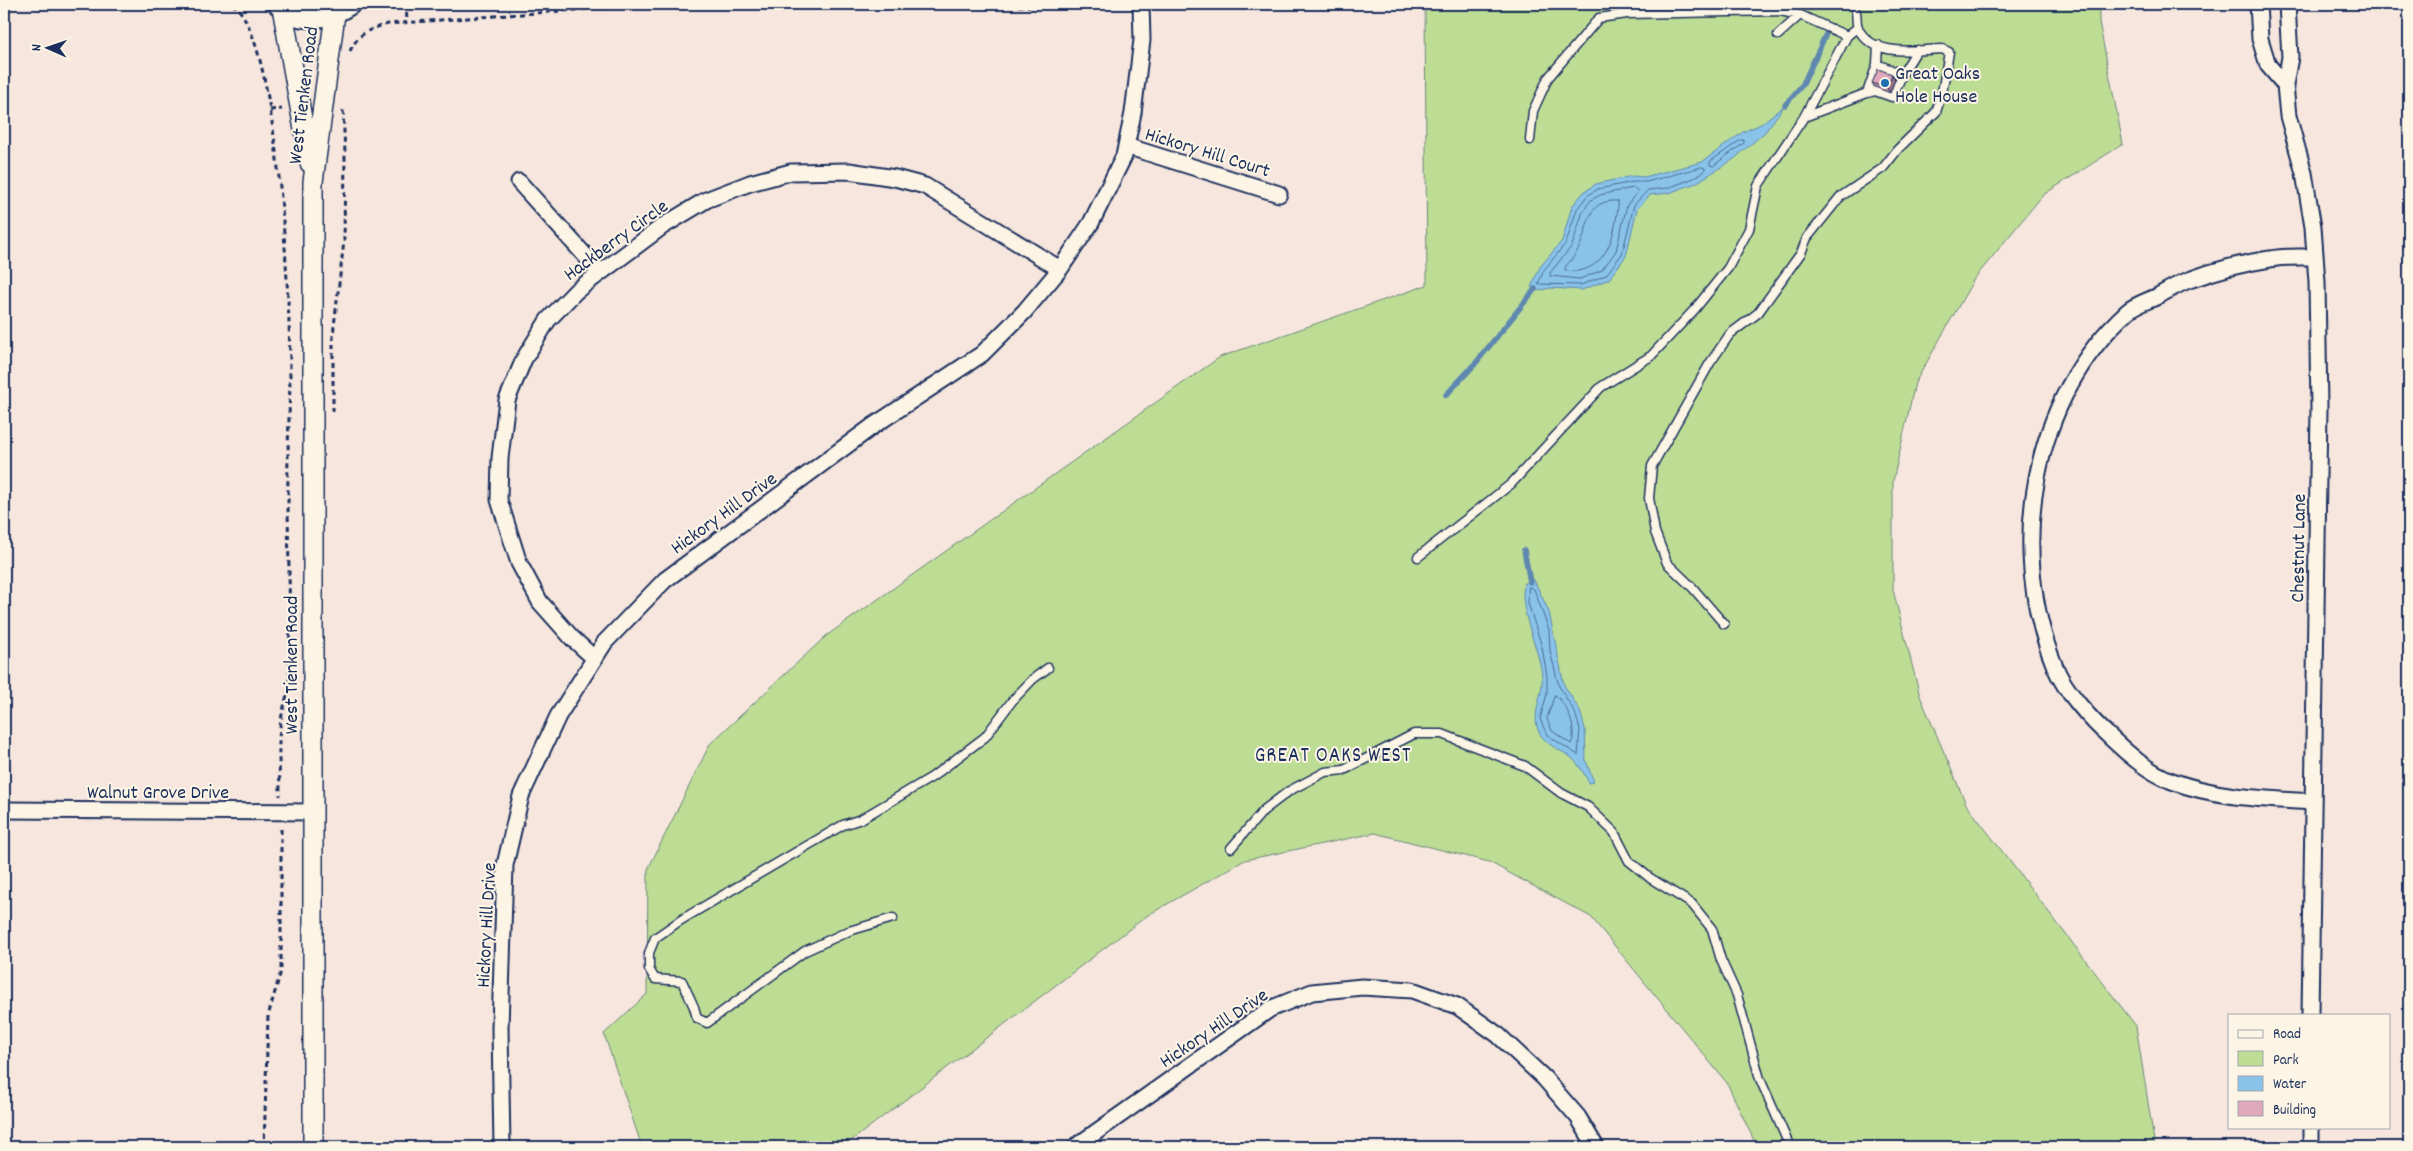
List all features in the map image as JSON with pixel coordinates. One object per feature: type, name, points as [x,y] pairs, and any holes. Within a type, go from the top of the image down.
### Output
[{"type":"main road","points":[[280,6],[304,16],[320,17],[342,9]]},
{"type":"street","name":"Hickory Hill Drive","points":[[502,1147],[500,1028],[505,864],[521,796],[558,716],[605,642],[665,580],[874,426],[982,354],[1024,312],[1060,269],[1091,223],[1124,156],[1133,112],[1142,40],[1141,4]]},
{"type":"street","points":[[2258,4],[2260,39],[2268,65],[2285,84]]},
{"type":"street","name":"Chestnut Lane","points":[[2287,4],[2290,56],[2285,84],[2288,116],[2304,173],[2315,257],[2319,408],[2310,1014]]},
{"type":"street","name":"West Tienken Road","points":[[280,6],[313,182]]},
{"type":"street","name":"West Tienken Road","points":[[313,1147],[313,182],[342,9]]},
{"type":"street","name":"Hickory Hill Court","points":[[1126,146],[1279,194]]},
{"type":"street","name":"Hackberry Circle","points":[[594,658],[572,638],[540,602],[519,563],[499,500],[500,458],[507,400],[524,360],[548,320],[576,291],[663,226],[706,200],[791,172],[849,171],[896,178],[925,186],[1060,269]]},
{"type":"street","points":[[519,182],[600,272]]},
{"type":"street","points":[[2313,802],[2256,799],[2218,794],[2170,780],[2131,757],[2089,718],[2056,668],[2038,608],[2031,552],[2034,490],[2046,442],[2062,399],[2093,347],[2130,309],[2192,279],[2272,258],[2315,257]]},
{"type":"street","name":"Walnut Grove Drive","points":[[4,810],[313,812]]},
{"type":"street","name":"Hickory Hill Drive","points":[[1075,1147],[1270,1009],[1312,992],[1362,987],[1412,990],[1457,1006],[1498,1035],[1544,1078],[1578,1117],[1596,1147]]},
{"type":"street","points":[[2311,1128],[2311,1147]]},
{"type":"lane","points":[[1530,140],[1533,111],[1548,78],[1599,18],[1627,14],[1780,11],[1800,15],[1847,36]]},
{"type":"lane","points":[[1724,624],[1692,587],[1666,563],[1655,532],[1649,498],[1652,466],[1710,363],[1730,334],[1758,313],[1801,253],[1807,238],[1834,204],[1840,197],[1882,168],[1936,112],[1942,93],[1949,52],[1942,49],[1892,50],[1878,46],[1869,41],[1858,27],[1856,12]]},
{"type":"lane","points":[[1778,35],[1800,15]]},
{"type":"lane","points":[[1418,557],[1511,484],[1601,388],[1651,356],[1695,309],[1728,268],[1750,229],[1758,186],[1804,117],[1847,36],[1858,27]]},
{"type":"lane","points":[[1867,93],[1877,64],[1878,46]]},
{"type":"lane","points":[[1804,117],[1875,91],[1892,97],[1902,74],[1917,50]]},
{"type":"lane","points":[[1877,64],[1902,74]]},
{"type":"lane","points":[[893,918],[849,931],[805,951],[707,1023],[697,1018],[682,981],[655,979],[649,969],[649,953],[656,938],[681,920],[843,825],[861,819],[932,776],[985,737],[1012,701],[1033,679],[1048,668]]},
{"type":"lane","points":[[1230,848],[1264,810],[1289,792],[1325,772],[1344,770],[1414,734],[1442,734],[1525,766],[1560,793],[1588,807],[1614,832],[1629,861],[1650,878],[1692,904],[1712,929],[1721,960],[1737,995],[1760,1079],[1790,1147]]},
{"type":"path","points":[[232,4],[239,8],[253,32],[266,81],[276,148],[290,367],[288,478],[289,674],[281,721],[283,929],[281,971],[268,1016],[264,1147]]},
{"type":"path","points":[[406,4],[407,21]]},
{"type":"path","points":[[349,54],[354,41],[368,29],[407,21],[655,4]]},
{"type":"path","points":[[964,4],[1028,6],[1078,4]]},
{"type":"path","points":[[333,415],[333,335],[344,241],[345,154],[342,104]]},
{"type":"green space","points":[[1425,4],[2099,4],[2099,22],[2123,144],[2043,195],[1974,279],[1915,383],[1893,481],[1893,590],[1920,696],[1966,804],[2136,1026],[2155,1147],[1757,1147],[1727,1083],[1591,917],[1489,862],[1375,833],[1245,860],[1148,915],[843,1147],[642,1147],[604,1034],[647,994],[648,869],[710,744],[826,636],[1220,357],[1427,285]]},
{"type":"water","points":[[1785,105],[1765,132],[1734,159],[1696,183],[1669,193],[1650,195],[1637,209],[1626,256],[1609,279],[1582,290],[1550,288],[1538,291],[1531,287],[1540,267],[1562,241],[1572,206],[1584,192],[1596,184],[1632,176],[1644,177],[1702,162],[1743,132],[1761,124]]},
{"type":"water","points":[[1534,580],[1549,612],[1564,685],[1580,711],[1585,729],[1586,761],[1594,782],[1589,783],[1574,760],[1546,741],[1538,731],[1536,716],[1542,676],[1526,615],[1523,592],[1525,583]]},
{"type":"building","points":[[1878,69],[1892,74],[1887,88],[1872,83]]},
{"type":"waterway","points":[[1785,105],[1803,84],[1826,34]]},
{"type":"waterway","points":[[1446,395],[1475,364],[1535,289]]},
{"type":"waterway","points":[[1524,550],[1530,582]]},
{"type":"place","name":"Great Oaks Hole House","points":[[1885,83]]},
{"type":"district","name":"GREAT OAKS WEST","points":[[1333,754]]}]
